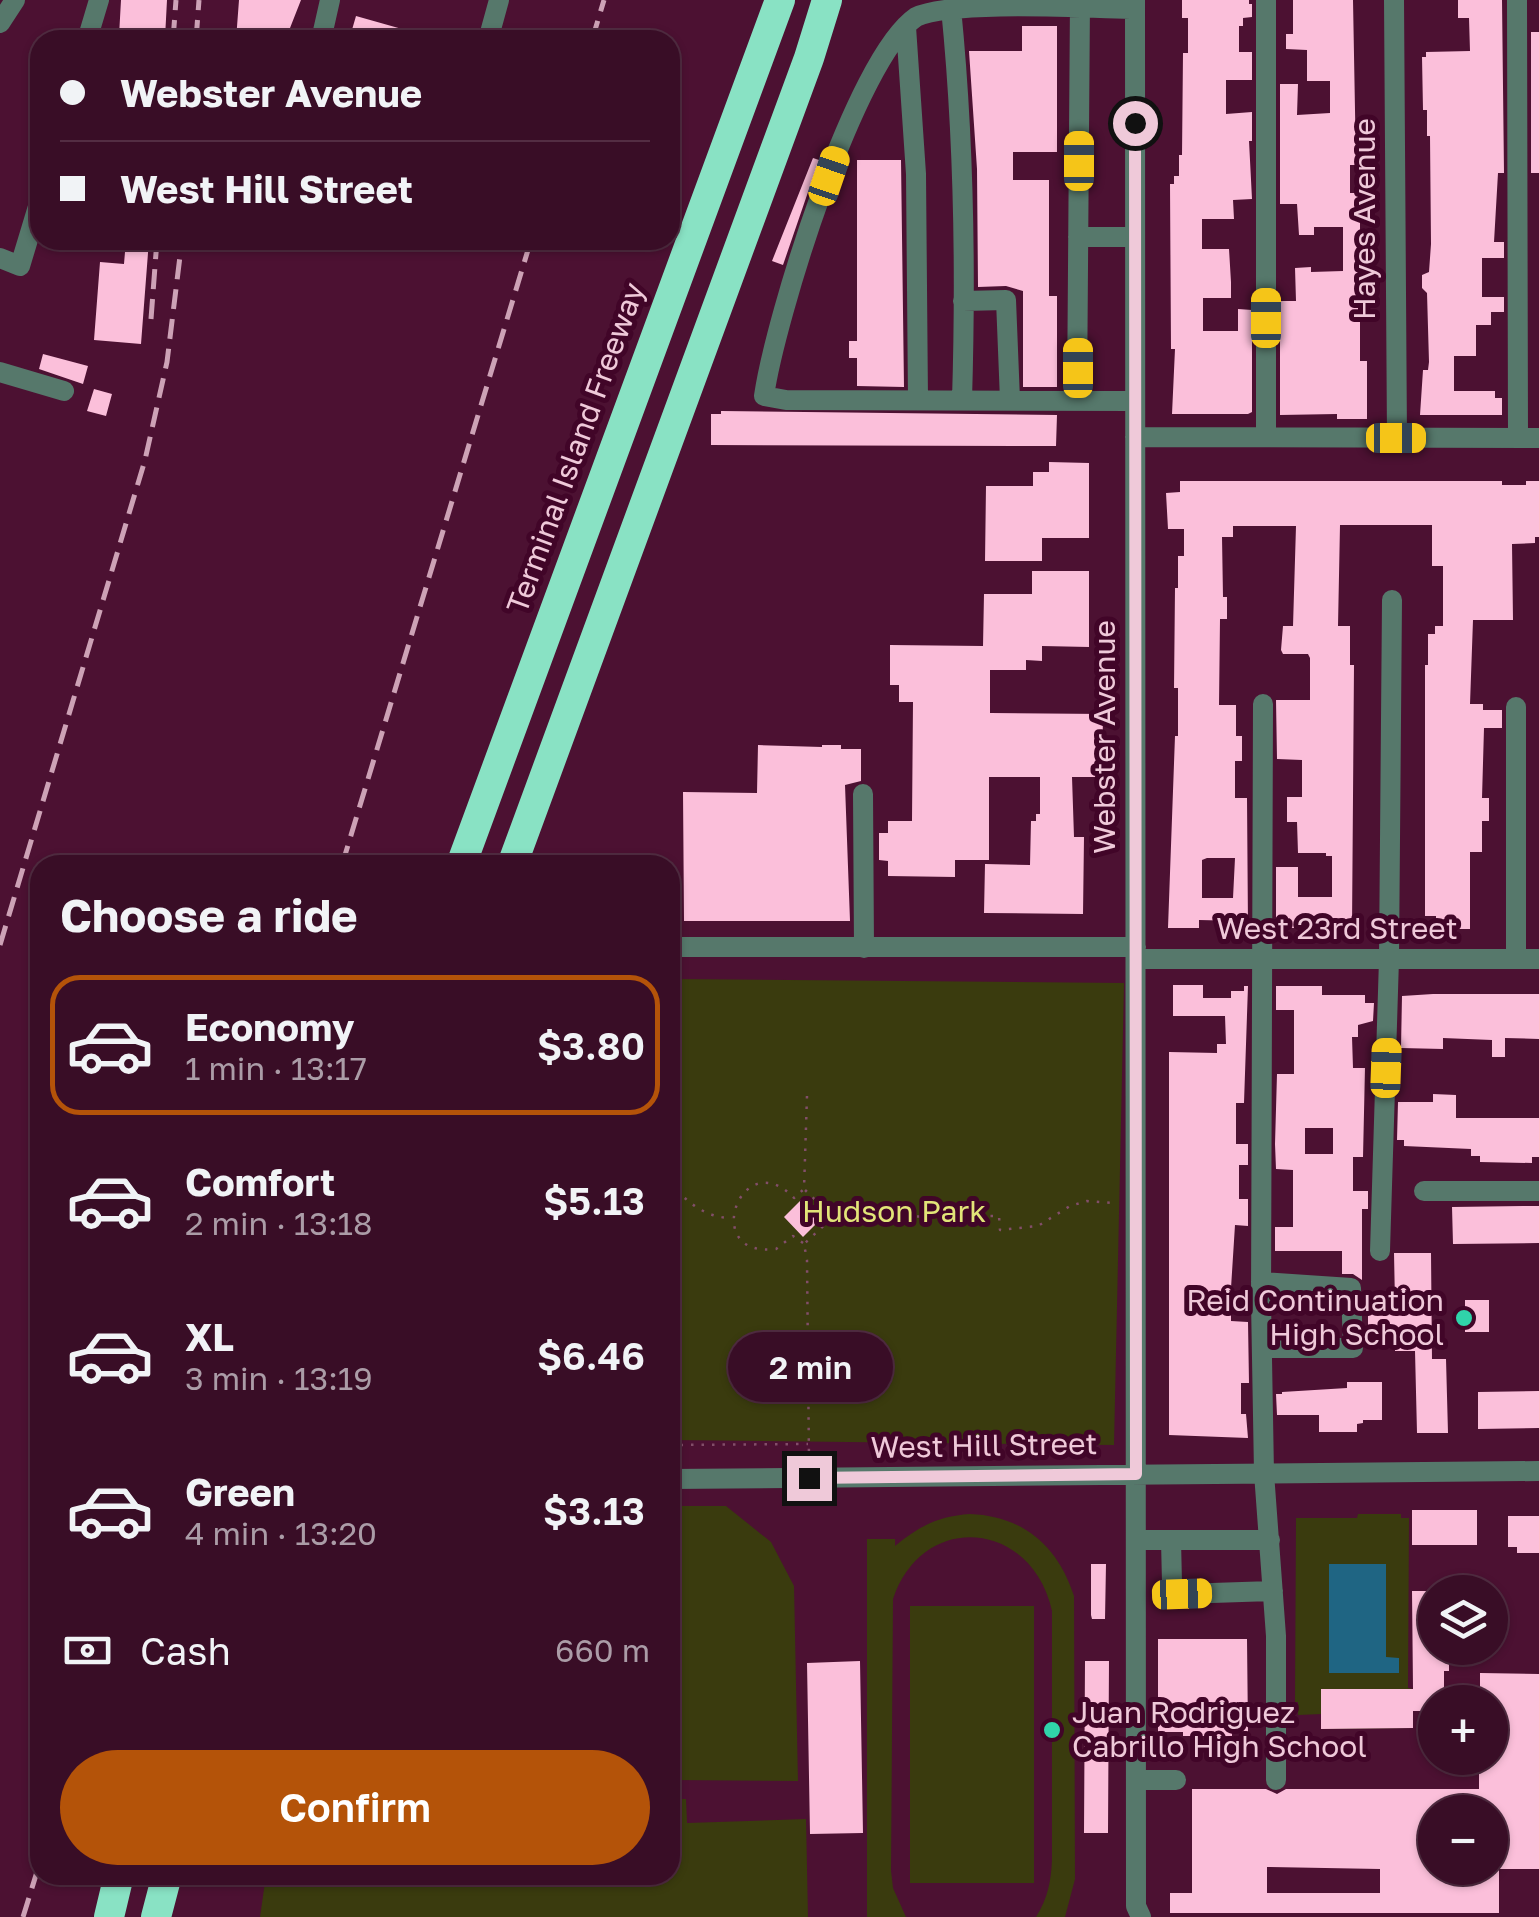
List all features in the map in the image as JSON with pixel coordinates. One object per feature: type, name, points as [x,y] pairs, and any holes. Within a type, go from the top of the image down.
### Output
[{"type":"highway","name":"Terminal Island Freeway","points":[[465,855],[780,0]]},
{"type":"highway","points":[[516,855],[802,77],[826,0]]},
{"type":"highway","points":[[109,1917],[117,1885]]},
{"type":"highway","points":[[156,1917],[164,1885]]},
{"type":"street","points":[[0,23],[14,0]]},
{"type":"street","points":[[91,30],[99,0]]},
{"type":"street","points":[[323,30],[330,0]]},
{"type":"street","points":[[491,30],[500,0]]},
{"type":"street","points":[[1266,0],[1266,437]]},
{"type":"street","name":"Hayes Avenue","points":[[1394,0],[1396,438]]},
{"type":"street","points":[[1135,437],[1529,438],[1517,0]]},
{"type":"street","points":[[1135,5],[963,4],[918,16],[885,49],[839,146],[797,267],[764,396],[786,400],[1135,401]]},
{"type":"street","points":[[1077,401],[1080,4]]},
{"type":"street","name":"Webster Avenue","points":[[1135,5],[1136,1906],[1141,1917]]},
{"type":"street","points":[[950,8],[960,120],[962,400]]},
{"type":"street","points":[[906,28],[916,174],[918,400]]},
{"type":"street","points":[[0,258],[20,266],[30,233]]},
{"type":"street","points":[[1078,237],[1135,236]]},
{"type":"street","points":[[963,301],[1006,300],[1010,400]]},
{"type":"street","points":[[0,372],[64,391]]},
{"type":"street","points":[[1380,1252],[1389,959],[1392,600]]},
{"type":"street","points":[[1263,704],[1262,1348],[1264,1473],[1273,1592],[1276,1780]]},
{"type":"street","points":[[1516,707],[1516,959]]},
{"type":"street","points":[[863,794],[864,948]]},
{"type":"street","name":"West 23rd Street","points":[[680,947],[1136,953],[1262,959],[1539,959]]},
{"type":"street","points":[[1424,1191],[1539,1191]]},
{"type":"street","points":[[1262,1282],[1351,1288],[1354,1348],[1262,1348]]},
{"type":"street","name":"West Hill Street","points":[[680,1479],[1539,1471]]},
{"type":"street","points":[[1136,1540],[1270,1540]]},
{"type":"street","points":[[1171,1540],[1172,1583],[1182,1594],[1273,1592]]},
{"type":"street","points":[[1136,1780],[1176,1780]]},
{"type":"path","points":[[807,1096],[804,1188],[794,1198],[776,1185],[754,1186],[737,1201],[733,1218],[737,1234],[754,1248],[776,1249],[793,1236],[804,1244],[809,1478]]},
{"type":"path","points":[[804,1188],[833,1217]]},
{"type":"path","points":[[680,1192],[711,1215],[733,1218]]},
{"type":"path","points":[[804,1244],[833,1217],[999,1216],[1000,1230],[1019,1230],[1038,1226],[1070,1206],[1087,1202],[1136,1204]]},
{"type":"path","points":[[680,1445],[808,1444]]},
{"type":"green space","name":"Hudson Park","points":[[680,979],[1124,983],[1114,1445],[680,1440]]},
{"type":"green space","points":[[680,1506],[726,1506],[771,1542],[794,1586],[798,1781],[680,1780]]},
{"type":"green space","points":[[970,1514],[1006,1521],[1036,1537],[1058,1562],[1074,1596],[1075,1879],[1065,1917],[1036,1917],[1048,1889],[1052,1860],[1052,1611],[1041,1581],[1023,1558],[1001,1544],[976,1538],[951,1540],[928,1551],[908,1570],[893,1599],[891,1871],[893,1888],[906,1917],[867,1917],[867,1539],[895,1539],[895,1546],[930,1523]]},
{"type":"green space","points":[[1358,1514],[1401,1514],[1401,1518],[1409,1518],[1408,1688],[1413,1689],[1413,1728],[1321,1729],[1322,1714],[1298,1715],[1296,1518],[1357,1518]]},
{"type":"green space","points":[[910,1606],[1034,1606],[1034,1883],[910,1883]]},
{"type":"green space","points":[[680,1799],[686,1799],[687,1823],[806,1819],[808,1917],[260,1917],[265,1885],[680,1885]]},
{"type":"water","points":[[1329,1564],[1386,1564],[1386,1657],[1399,1658],[1399,1673],[1329,1673]]},
{"type":"building","points":[[121,0],[167,0],[165,30],[119,30]]},
{"type":"building","points":[[239,0],[301,0],[290,28],[309,29],[309,30],[237,30]]},
{"type":"building","points":[[1182,0],[1249,0],[1252,4],[1252,17],[1243,18],[1243,26],[1239,26],[1239,52],[1252,52],[1252,80],[1226,80],[1226,114],[1252,112],[1252,199],[1233,200],[1234,219],[1202,219],[1202,249],[1229,249],[1231,282],[1231,298],[1203,298],[1203,331],[1238,331],[1238,309],[1252,310],[1252,412],[1248,414],[1172,414],[1175,349],[1171,349],[1170,184],[1174,184],[1174,176],[1179,176],[1182,155],[1183,53],[1188,53],[1188,18],[1182,18]]},
{"type":"building","points":[[1293,0],[1353,0],[1356,165],[1350,165],[1350,193],[1358,193],[1360,207],[1360,361],[1367,361],[1367,419],[1337,419],[1337,414],[1280,415],[1280,301],[1296,301],[1295,268],[1343,271],[1343,227],[1314,227],[1314,235],[1299,235],[1297,204],[1280,204],[1280,84],[1298,84],[1297,115],[1330,113],[1330,81],[1307,81],[1307,50],[1286,49],[1286,34],[1293,34]]},
{"type":"building","points":[[1458,0],[1502,0],[1504,173],[1498,173],[1494,242],[1504,242],[1504,258],[1482,258],[1482,297],[1504,297],[1504,312],[1491,312],[1491,325],[1476,325],[1476,356],[1454,356],[1454,391],[1495,391],[1495,398],[1502,398],[1502,415],[1420,415],[1423,370],[1428,370],[1429,362],[1427,293],[1422,288],[1422,275],[1429,272],[1431,244],[1430,136],[1427,110],[1423,110],[1422,57],[1426,57],[1426,52],[1470,51],[1469,18],[1458,18]]},
{"type":"building","points":[[356,16],[402,29],[402,30],[352,30]]},
{"type":"building","points":[[1022,26],[1057,26],[1057,152],[1013,152],[1013,180],[1049,180],[1049,296],[1057,296],[1057,387],[1023,387],[1023,291],[1006,286],[978,287],[977,169],[969,51],[1022,51]]},
{"type":"building","points":[[1531,32],[1539,32],[1539,173],[1531,173]]},
{"type":"building","points":[[813,158],[819,160],[783,265],[772,261]]},
{"type":"building","points":[[857,160],[901,160],[904,387],[857,386],[857,358],[849,358],[849,341],[857,341]]},
{"type":"building","points":[[125,250],[148,250],[141,344],[94,340],[100,262],[124,264]]},
{"type":"building","points":[[43,354],[88,366],[83,384],[39,369]]},
{"type":"building","points":[[94,389],[112,394],[106,416],[87,411]]},
{"type":"building","points":[[721,411],[1057,415],[1056,446],[711,445],[711,414]]},
{"type":"building","points":[[1049,462],[1089,463],[1089,538],[1042,538],[1042,561],[985,561],[986,486],[1033,486],[1033,472],[1049,472]]},
{"type":"building","points":[[1180,481],[1502,481],[1502,485],[1526,485],[1526,481],[1539,481],[1539,537],[1535,537],[1535,543],[1512,544],[1513,620],[1473,620],[1470,704],[1483,704],[1483,710],[1502,710],[1502,728],[1484,728],[1482,798],[1489,798],[1489,821],[1482,821],[1482,852],[1470,852],[1470,929],[1436,929],[1436,916],[1425,916],[1425,665],[1428,634],[1435,634],[1435,626],[1443,626],[1443,566],[1432,566],[1432,525],[1340,525],[1338,626],[1350,626],[1350,665],[1354,665],[1352,928],[1328,928],[1328,921],[1294,921],[1294,928],[1276,928],[1276,867],[1298,867],[1298,897],[1332,897],[1332,856],[1298,853],[1297,822],[1287,822],[1287,797],[1302,797],[1302,760],[1277,759],[1276,700],[1310,700],[1308,654],[1283,654],[1281,650],[1283,626],[1293,626],[1296,526],[1233,526],[1233,537],[1222,537],[1227,619],[1220,619],[1219,705],[1236,705],[1236,736],[1242,736],[1242,761],[1235,761],[1235,798],[1247,798],[1248,928],[1241,928],[1241,921],[1199,920],[1199,928],[1168,928],[1178,736],[1178,688],[1174,688],[1175,588],[1178,556],[1184,556],[1184,529],[1168,529],[1166,493],[1180,492]],"holes":[[[1235,858],[1233,898],[1202,898],[1202,860]]]},
{"type":"building","points":[[1032,571],[1089,571],[1089,647],[1042,646],[1042,661],[1026,660],[1026,670],[990,670],[990,713],[1103,714],[1102,777],[1072,777],[1074,837],[1084,837],[1083,914],[984,913],[985,864],[1030,865],[1031,821],[1036,821],[1036,814],[1040,814],[1040,777],[989,777],[989,860],[955,860],[955,877],[888,876],[888,861],[879,860],[879,833],[888,833],[888,821],[912,821],[913,702],[899,702],[899,685],[890,685],[890,645],[983,646],[984,594],[1032,594]]},
{"type":"building","points":[[758,745],[841,745],[841,749],[861,749],[861,781],[845,785],[850,921],[684,921],[683,792],[757,793]]},
{"type":"building","points":[[1173,985],[1203,985],[1203,998],[1231,998],[1231,991],[1244,991],[1244,986],[1248,986],[1244,1103],[1236,1103],[1236,1144],[1248,1144],[1248,1165],[1239,1165],[1239,1199],[1248,1199],[1248,1226],[1235,1225],[1231,1321],[1248,1322],[1249,1383],[1241,1383],[1241,1414],[1246,1414],[1248,1438],[1169,1435],[1169,1052],[1217,1053],[1217,1044],[1226,1044],[1225,1016],[1173,1016]]},
{"type":"building","points":[[1276,986],[1322,986],[1322,995],[1365,995],[1365,1003],[1374,1003],[1373,1021],[1358,1025],[1358,1037],[1352,1037],[1353,1068],[1365,1068],[1363,1157],[1353,1157],[1353,1191],[1368,1191],[1368,1209],[1362,1209],[1362,1280],[1353,1274],[1342,1274],[1342,1251],[1275,1251],[1275,1227],[1293,1227],[1293,1170],[1276,1169],[1277,1074],[1294,1074],[1294,1010],[1276,1010]],"holes":[[[1305,1128],[1333,1128],[1333,1154],[1305,1154]]]},
{"type":"building","points":[[1539,994],[1539,1039],[1505,1038],[1505,1057],[1492,1057],[1492,1040],[1443,1038],[1443,1049],[1401,1048],[1402,996]]},
{"type":"building","points":[[1433,1094],[1456,1095],[1456,1118],[1539,1118],[1539,1157],[1532,1157],[1532,1163],[1480,1162],[1480,1156],[1471,1156],[1471,1149],[1404,1146],[1404,1140],[1397,1140],[1398,1102],[1433,1102]]},
{"type":"building","points":[[803,1198],[823,1217],[803,1237],[784,1217]]},
{"type":"building","points":[[1539,1206],[1539,1243],[1453,1244],[1452,1207]]},
{"type":"building","points":[[1394,1253],[1431,1253],[1432,1359],[1446,1359],[1448,1433],[1417,1433],[1415,1351],[1395,1351],[1395,1328],[1368,1327],[1368,1303],[1395,1303]]},
{"type":"building","points":[[1465,1300],[1489,1300],[1489,1332],[1465,1332]]},
{"type":"building","points":[[1347,1382],[1382,1382],[1382,1420],[1363,1420],[1357,1424],[1357,1432],[1319,1432],[1319,1415],[1277,1415],[1276,1394],[1347,1388]]},
{"type":"building","points":[[1539,1391],[1539,1428],[1478,1429],[1478,1392]]},
{"type":"building","points":[[1412,1510],[1477,1510],[1477,1545],[1412,1545]]},
{"type":"building","points":[[1508,1516],[1539,1516],[1539,1553],[1517,1553],[1517,1547],[1508,1547]]},
{"type":"building","points":[[1091,1564],[1106,1564],[1105,1619],[1092,1619]]},
{"type":"building","points":[[1412,1591],[1418,1591],[1418,1665],[1449,1665],[1449,1671],[1444,1671],[1444,1685],[1418,1685],[1418,1711],[1413,1711],[1413,1728],[1321,1729],[1321,1689],[1413,1689]]},
{"type":"building","points":[[1158,1639],[1247,1639],[1248,1732],[1232,1732],[1232,1736],[1183,1736],[1183,1732],[1158,1732]]},
{"type":"building","points":[[860,1661],[863,1833],[810,1834],[807,1663]]},
{"type":"building","points":[[1085,1661],[1109,1661],[1108,1833],[1084,1833]]},
{"type":"building","points":[[1480,1673],[1539,1674],[1539,1869],[1508,1869],[1508,1795],[1418,1795],[1418,1885],[1499,1885],[1499,1913],[1170,1913],[1170,1893],[1192,1893],[1192,1789],[1266,1789],[1277,1794],[1286,1789],[1479,1789],[1479,1775],[1508,1775],[1508,1685],[1480,1685]],"holes":[[[1267,1867],[1380,1869],[1380,1893],[1267,1893]]]},
{"type":"railway","points":[[174,30],[176,0]]},
{"type":"railway","points":[[197,30],[199,0]]},
{"type":"railway","points":[[595,30],[604,0]]},
{"type":"railway","points":[[151,319],[156,250]]},
{"type":"railway","points":[[0,945],[145,460],[167,362],[181,250]]},
{"type":"railway","points":[[345,855],[528,250]]},
{"type":"railway","points":[[23,1917],[33,1885]]},
{"type":"place","name":"Reid Continuation High School","points":[[1464,1318]]},
{"type":"place","name":"Juan Rodriguez Cabrillo High School","points":[[1052,1730]]},
{"type":"route","points":[[809,1478],[1136,1474],[1135,123]]}]
